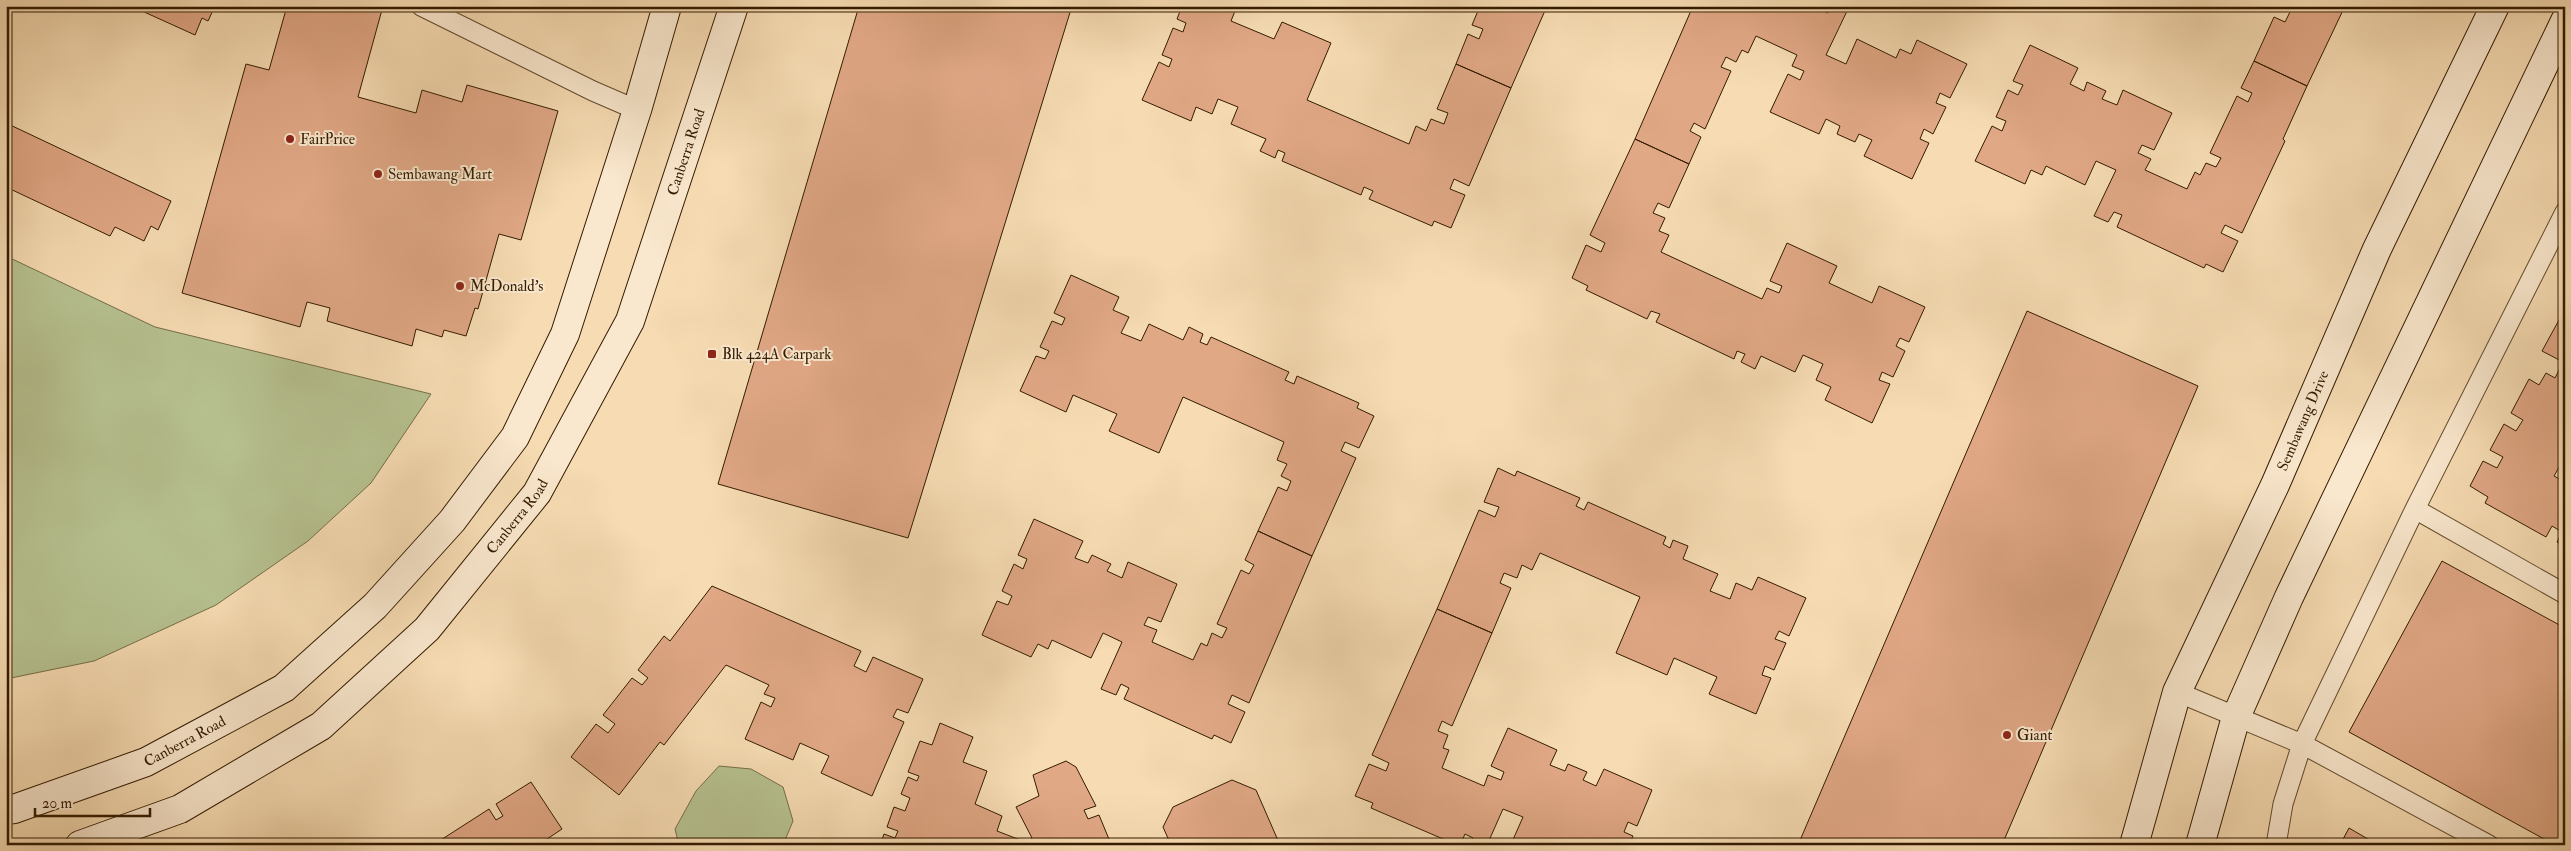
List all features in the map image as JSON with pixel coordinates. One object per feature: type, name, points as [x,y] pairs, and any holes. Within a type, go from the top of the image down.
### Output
[{"type":"main road","name":"Canberra Road","points":[[6,810],[14,810],[146,762],[284,688],[375,606],[452,521],[515,436],[565,334],[637,110],[667,6]]},
{"type":"main road","name":"Canberra Road","points":[[80,845],[180,809],[320,726],[427,629],[538,493],[630,321],[734,6]]},
{"type":"main road","name":"Sembawang Drive","points":[[2134,845],[2177,692],[2274,485],[2377,249],[2496,6]]},
{"type":"main road","points":[[2200,845],[2236,717],[2289,597],[2565,21]]},
{"type":"lane","points":[[421,6],[593,91],[637,110]]},
{"type":"lane","points":[[2276,845],[2283,804],[2302,744],[2416,509],[2565,212]]},
{"type":"lane","points":[[2416,509],[2565,594]]},
{"type":"lane","points":[[2177,692],[2302,744],[2489,845]]},
{"type":"green space","points":[[6,256],[155,327],[431,394],[371,483],[308,541],[216,605],[94,661],[6,679]]},
{"type":"green space","points":[[719,766],[751,769],[783,787],[793,821],[783,845],[679,845],[675,829],[696,791]]},
{"type":"building","points":[[131,6],[210,6],[214,8],[208,21],[202,18],[195,35]]},
{"type":"building","name":"Sembawang Mart","points":[[287,6],[383,6],[358,97],[416,113],[422,90],[462,102],[467,85],[558,111],[521,240],[499,234],[478,309],[475,308],[466,336],[444,330],[442,337],[416,329],[412,346],[327,321],[330,308],[307,302],[300,327],[182,293],[246,64],[269,70]]},
{"type":"building","points":[[859,6],[1072,6],[908,538],[718,484]]},
{"type":"building","points":[[1182,6],[1237,6],[1231,21],[1274,39],[1282,22],[1331,43],[1307,100],[1409,144],[1416,126],[1426,131],[1431,119],[1444,124],[1448,113],[1437,109],[1456,64],[1511,88],[1469,186],[1454,179],[1450,189],[1465,195],[1451,228],[1434,221],[1432,226],[1369,199],[1373,191],[1364,187],[1361,195],[1282,161],[1285,153],[1278,150],[1275,158],[1260,151],[1266,139],[1231,124],[1238,107],[1218,99],[1212,114],[1196,107],[1191,121],[1142,100],[1159,62],[1169,67],[1172,59],[1162,55],[1173,28],[1183,32],[1186,23],[1177,19]]},
{"type":"building","points":[[1480,6],[1547,6],[1511,88],[1456,64],[1468,34],[1479,39],[1483,29],[1472,25]]},
{"type":"building","points":[[1693,6],[1821,6],[1819,9],[1828,13],[1831,6],[1843,6],[1848,9],[1826,55],[1846,64],[1857,39],[1896,58],[1900,49],[1911,54],[1917,40],[1967,64],[1950,98],[1940,93],[1936,103],[1946,107],[1933,134],[1924,129],[1920,139],[1929,143],[1912,179],[1864,156],[1872,140],[1859,134],[1855,142],[1837,134],[1840,126],[1826,119],[1819,134],[1770,112],[1788,74],[1800,80],[1804,71],[1792,66],[1797,55],[1756,36],[1748,53],[1742,50],[1736,62],[1726,57],[1721,67],[1731,71],[1705,129],[1694,123],[1690,131],[1701,137],[1689,164],[1635,139]]},
{"type":"building","points":[[2278,6],[2345,6],[2307,86],[2254,61],[2274,17],[2285,22],[2290,12]]},
{"type":"building","points":[[2030,45],[2078,68],[2070,84],[2084,91],[2087,82],[2106,91],[2102,99],[2117,105],[2123,90],[2172,113],[2154,150],[2142,145],[2138,153],[2151,159],[2145,170],[2187,189],[2195,172],[2200,175],[2206,163],[2216,167],[2221,158],[2210,153],[2237,96],[2248,102],[2252,93],[2241,88],[2254,61],[2307,86],[2283,139],[2285,141],[2242,233],[2225,225],[2221,233],[2238,241],[2223,272],[2206,264],[2204,268],[2117,227],[2122,215],[2114,212],[2108,222],[2094,216],[2116,170],[2096,161],[2085,185],[2046,166],[2042,175],[2031,170],[2025,184],[1975,161],[1992,126],[2002,131],[2006,121],[1996,117],[2008,90],[2018,95],[2023,85],[2013,81]]},
{"type":"building","points":[[6,123],[171,201],[158,230],[151,226],[144,241],[115,227],[110,236],[6,187]]},
{"type":"building","points":[[1635,139],[1689,164],[1669,208],[1658,203],[1653,213],[1665,218],[1659,231],[1669,235],[1661,252],[1762,299],[1767,288],[1779,293],[1782,286],[1770,281],[1787,243],[1837,266],[1829,283],[1872,303],[1879,286],[1925,307],[1909,342],[1900,338],[1896,346],[1905,351],[1893,377],[1882,372],[1879,380],[1890,384],[1872,423],[1825,400],[1831,387],[1816,380],[1823,364],[1803,355],[1795,372],[1761,356],[1755,369],[1741,362],[1745,354],[1737,351],[1734,359],[1656,322],[1660,314],[1651,311],[1647,319],[1586,290],[1588,286],[1572,278],[1586,245],[1601,252],[1605,243],[1590,235]]},
{"type":"building","points":[[1071,275],[1119,297],[1113,310],[1129,317],[1121,333],[1141,341],[1149,324],[1183,340],[1189,327],[1203,334],[1200,342],[1207,345],[1211,337],[1289,372],[1285,380],[1294,384],[1297,376],[1359,403],[1357,408],[1374,416],[1359,448],[1345,442],[1341,451],[1356,458],[1312,556],[1258,531],[1278,487],[1287,491],[1291,481],[1281,476],[1287,464],[1277,460],[1284,442],[1183,397],[1159,453],[1109,431],[1117,414],[1073,395],[1066,412],[1020,391],[1036,356],[1045,359],[1049,351],[1040,347],[1052,321],[1062,325],[1065,318],[1054,313]]},
{"type":"building","points":[[2565,309],[2565,457],[2554,476],[2565,482],[2565,547],[2557,542],[2562,532],[2552,526],[2546,537],[2485,503],[2488,497],[2470,486],[2483,461],[2497,468],[2503,457],[2490,450],[2504,424],[2516,431],[2523,420],[2511,413],[2529,379],[2539,385],[2546,373],[2555,378],[2563,362],[2542,351]]},
{"type":"building","points":[[2027,311],[2198,386],[2002,845],[1798,845]]},
{"type":"building","points":[[1498,468],[1515,476],[1517,471],[1580,498],[1576,506],[1584,510],[1588,502],[1666,537],[1663,544],[1670,548],[1673,540],[1688,546],[1683,559],[1718,574],[1710,591],[1730,599],[1736,583],[1752,590],[1758,577],[1806,598],[1789,636],[1779,631],[1775,639],[1786,643],[1774,670],[1765,666],[1762,675],[1771,678],[1756,714],[1709,694],[1717,677],[1674,658],[1667,675],[1616,653],[1640,597],[1540,553],[1532,570],[1522,565],[1517,578],[1504,573],[1500,583],[1511,588],[1492,633],[1437,609],[1479,510],[1495,517],[1499,507],[1484,502]]},
{"type":"building","points":[[1034,519],[1083,541],[1075,558],[1088,563],[1092,555],[1111,564],[1107,571],[1122,578],[1128,562],[1177,584],[1161,622],[1148,617],[1144,625],[1157,630],[1152,642],[1193,660],[1201,643],[1207,646],[1212,633],[1222,638],[1227,628],[1217,624],[1241,570],[1249,574],[1254,565],[1245,560],[1258,531],[1312,556],[1249,703],[1232,695],[1228,704],[1245,712],[1231,743],[1214,735],[1212,739],[1124,699],[1129,688],[1121,684],[1116,695],[1101,689],[1122,642],[1103,633],[1091,658],[1052,640],[1048,649],[1038,644],[1031,657],[982,635],[997,601],[1008,605],[1012,596],[1002,591],[1014,564],[1023,569],[1027,559],[1018,555]]},
{"type":"building","points":[[2442,561],[2565,628],[2565,845],[2555,845],[2349,732]]},
{"type":"building","points":[[712,586],[861,651],[854,666],[866,672],[873,657],[923,679],[908,713],[897,709],[893,717],[904,722],[872,796],[821,773],[829,756],[800,743],[793,760],[745,739],[761,702],[771,707],[775,698],[764,694],[769,685],[726,665],[664,745],[660,742],[619,795],[571,757],[596,724],[608,733],[615,724],[603,715],[632,678],[642,685],[648,678],[638,670],[664,636],[670,641]]},
{"type":"building","points":[[1437,609],[1492,633],[1452,726],[1442,721],[1438,731],[1448,735],[1443,748],[1449,750],[1442,768],[1484,786],[1488,775],[1501,780],[1504,772],[1491,766],[1508,728],[1557,750],[1550,765],[1565,771],[1568,764],[1587,772],[1583,780],[1596,786],[1604,769],[1652,790],[1637,826],[1628,822],[1624,832],[1633,836],[1629,845],[1519,845],[1512,842],[1523,817],[1503,809],[1487,845],[1470,845],[1473,838],[1465,834],[1460,845],[1457,845],[1371,808],[1373,803],[1355,796],[1369,764],[1386,771],[1389,763],[1372,755]]},
{"type":"building","points":[[940,723],[973,737],[963,762],[987,771],[975,804],[1002,816],[997,831],[1028,843],[1032,838],[1016,807],[1039,796],[1033,775],[1066,761],[1076,767],[1096,806],[1084,810],[1088,819],[1099,815],[1111,844],[880,845],[884,834],[895,838],[898,831],[887,827],[894,807],[905,811],[910,798],[901,794],[908,777],[917,781],[919,776],[908,772],[920,741],[932,745]]},
{"type":"building","points":[[1232,780],[1256,790],[1280,845],[1171,845],[1163,827],[1173,807]]},
{"type":"building","points":[[531,782],[562,829],[547,839],[551,845],[433,845],[489,809],[496,820],[503,816],[496,804]]},
{"type":"building","points":[[2349,828],[2373,842],[2371,845],[2340,845]]},
{"type":"place","name":"FairPrice","points":[[290,139]]},
{"type":"place","name":"Sembawang Mart","points":[[378,174]]},
{"type":"place","name":"McDonald's","points":[[460,286]]},
{"type":"place","name":"Blk 424A Carpark","points":[[712,354]]},
{"type":"place","name":"Giant","points":[[2007,735]]}]
